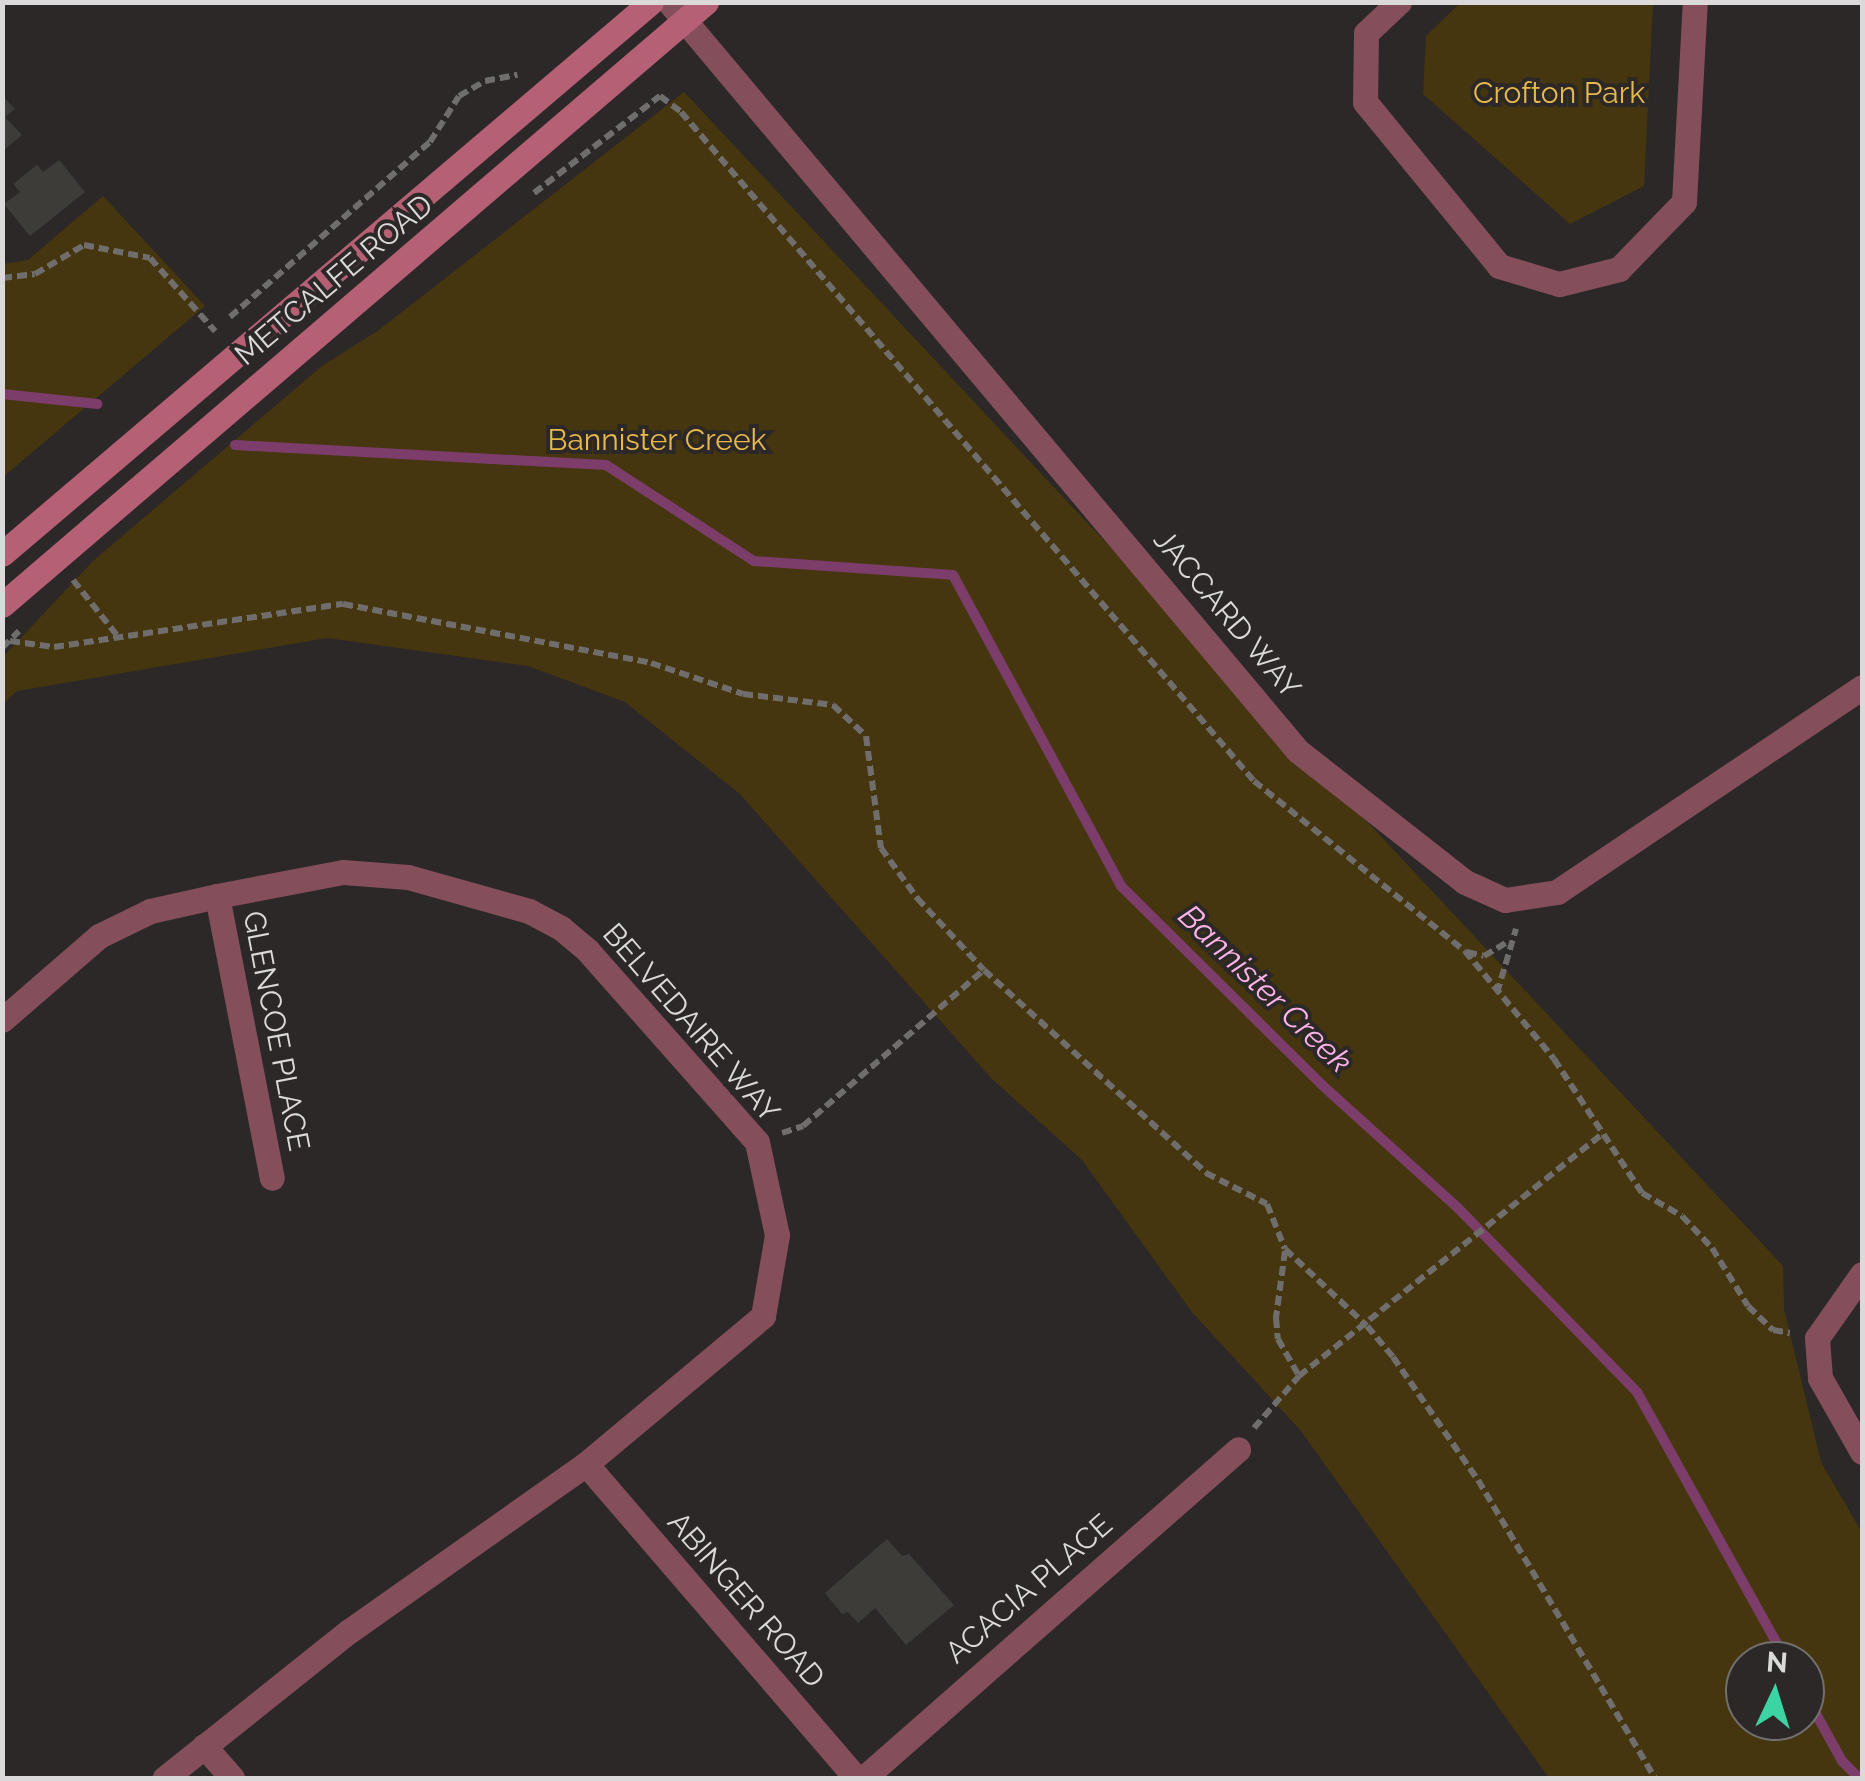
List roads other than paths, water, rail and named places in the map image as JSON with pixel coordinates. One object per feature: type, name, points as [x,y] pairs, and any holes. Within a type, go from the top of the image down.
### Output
[{"type":"main road","name":"METCALFE ROAD","points":[[2,554],[651,2]]},
{"type":"main road","name":"METCALFE ROAD","points":[[2,604],[677,11],[706,2]]},
{"type":"street","points":[[1399,2],[1366,34],[1365,102],[1499,266],[1559,284],[1619,269],[1684,202],[1695,2]]},
{"type":"street","name":"JACCARD WAY","points":[[677,11],[1298,750],[1464,882],[1505,900],[1557,892],[1862,687]]},
{"type":"street","name":"BELVEDAIRE WAY","points":[[2,1020],[100,936],[150,911],[343,872],[408,877],[529,911],[561,928],[588,951],[757,1142],[777,1236],[763,1316],[586,1464],[349,1631],[165,1778]]},
{"type":"street","name":"GLENCOE PLACE","points":[[217,896],[272,1178]]},
{"type":"street","points":[[1862,1274],[1817,1338],[1820,1378],[1862,1452]]},
{"type":"street","name":"ACACIA PLACE","points":[[860,1778],[1238,1449]]},
{"type":"street","name":"ABINGER ROAD","points":[[586,1464],[860,1778]]},
{"type":"street","points":[[204,1746],[232,1778]]},
{"type":"waterway","name":"Bannister Creek","points":[[2,394],[97,404]]},
{"type":"waterway","name":"Bannister Creek","points":[[235,445],[606,465],[754,561],[953,575],[1121,886],[1322,1085],[1458,1208],[1637,1392],[1776,1641]]},
{"type":"waterway","name":"Bannister Creek","points":[[1825,1730],[1842,1761],[1859,1778]]},
{"type":"park label","name":"Crofton Park","points":[[1559,93]]}]
